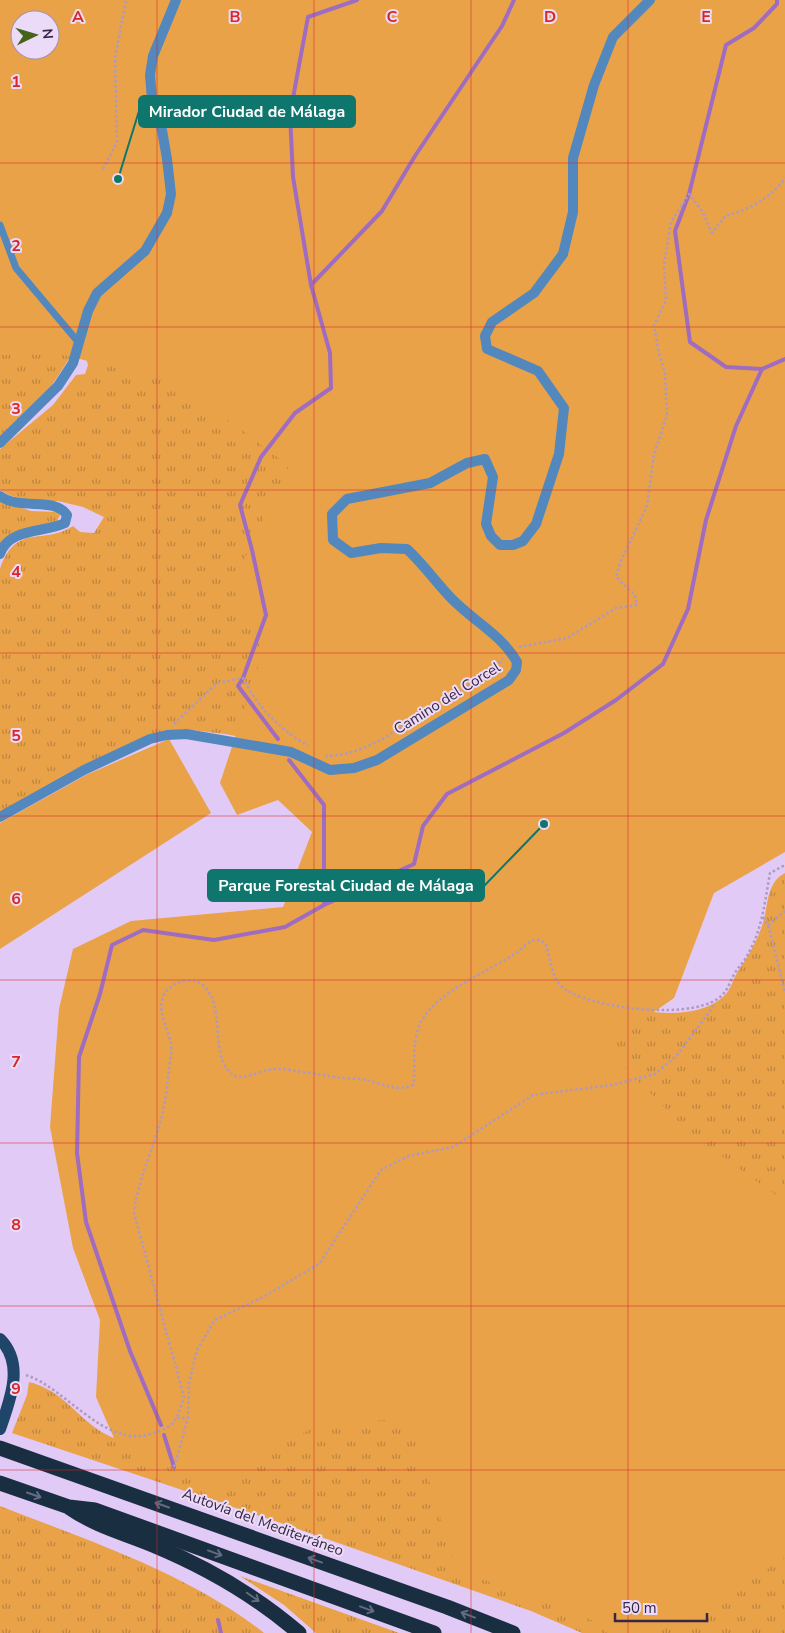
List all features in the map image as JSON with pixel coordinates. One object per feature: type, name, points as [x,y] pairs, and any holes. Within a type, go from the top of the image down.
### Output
[{"type":"highway","name":"Autovía del Mediterráneo","points":[[5,1449],[447,1607],[513,1633]]},
{"type":"highway","points":[[0,1483],[69,1507],[95,1510],[434,1633]]},
{"type":"highway","points":[[69,1507],[90,1522],[152,1544],[198,1565],[246,1592],[299,1633]]},
{"type":"main road","points":[[0,1339],[12,1357],[14,1371],[11,1398],[0,1429]]},
{"type":"street","points":[[0,443],[58,386],[73,363],[88,311],[97,293],[145,251],[167,213],[171,194],[167,159],[162,130],[152,99],[150,75],[154,56],[176,0]]},
{"type":"street","name":"Camino del Corcel","points":[[0,817],[84,770],[150,739],[167,735],[186,734],[291,752],[330,770],[354,768],[377,760],[509,680],[516,670],[517,662],[508,646],[451,597],[425,566],[407,549],[382,548],[351,553],[333,540],[332,514],[347,499],[430,483],[467,463],[485,459],[494,477],[486,524],[491,536],[500,545],[513,545],[523,541],[536,524],[559,454],[564,408],[538,371],[487,350],[485,336],[492,322],[534,293],[563,254],[573,212],[573,158],[594,85],[613,37],[650,0]]},
{"type":"street","points":[[0,496],[26,505],[53,505],[62,508],[67,515],[65,523],[58,527],[40,529],[10,540],[0,554]]},
{"type":"lane","points":[[0,225],[16,268],[79,344]]},
{"type":"path","points":[[103,169],[117,142],[116,58],[126,1]]},
{"type":"path","points":[[14,1371],[48,1386],[92,1419],[109,1429],[128,1435],[147,1435],[163,1430],[174,1425],[177,1418],[184,1397],[154,1295],[134,1213],[136,1192],[162,1111],[172,1047],[161,1010],[163,996],[168,988],[180,982],[192,980],[204,985],[211,997],[219,1029],[220,1052],[227,1069],[236,1077],[247,1077],[280,1068],[344,1078],[365,1079],[389,1088],[404,1089],[413,1085],[417,1030],[427,1013],[461,985],[516,953],[533,940],[545,943],[556,980],[562,987],[579,996],[606,1003],[654,1011],[680,1011],[712,1002],[724,994],[735,973],[748,956],[762,916],[770,873],[785,865]]},
{"type":"path","points":[[768,925],[785,911]]},
{"type":"path","points":[[762,916],[768,925],[785,992]]},
{"type":"path","points":[[174,1467],[188,1418],[189,1383],[197,1350],[215,1320],[263,1297],[319,1264],[382,1170],[408,1156],[453,1147],[533,1095],[612,1085],[655,1074],[678,1055],[713,1007],[712,1002]]},
{"type":"path","points":[[177,1418],[188,1418]]},
{"type":"green space","points":[[0,0],[785,0],[785,852],[714,893],[674,998],[604,1047],[689,1132],[785,1202],[785,1557],[696,1618],[658,1629],[657,1633],[607,1633],[599,1623],[477,1577],[462,1587],[416,1439],[386,1420],[321,1423],[261,1457],[212,1499],[178,1464],[120,1452],[96,1397],[100,1320],[73,1248],[50,1127],[59,1009],[73,949],[131,921],[283,907],[312,832],[278,800],[237,815],[220,783],[263,653],[232,585],[289,466],[179,383],[63,355],[0,355]]},
{"type":"green space","points":[[642,0],[295,747],[225,734],[182,729],[0,812],[0,569],[6,554],[14,545],[22,540],[62,532],[73,526],[80,532],[94,533],[104,517],[83,507],[58,501],[36,502],[11,496],[0,490],[0,449],[53,405],[76,375],[85,374],[88,365],[83,348]]},
{"type":"green space","points":[[0,236],[71,356],[41,402],[0,439]]},
{"type":"green space","points":[[0,501],[31,511],[57,512],[60,515],[57,521],[0,547]]},
{"type":"green space","points":[[169,739],[211,813],[0,949],[0,823],[86,775]]},
{"type":"green space","points":[[785,873],[785,1633],[582,1633],[531,1611],[290,1526],[12,1433],[27,1395],[29,1382],[42,1386],[54,1393],[102,1432],[116,1439],[133,1440],[606,1005],[651,1012],[683,1012],[698,1010],[724,996],[757,938],[763,923],[772,886]]},
{"type":"green space","points":[[0,1506],[137,1560],[171,1576],[235,1612],[264,1633],[0,1633]]},
{"type":"green space","points":[[240,1576],[399,1633],[316,1633],[284,1605]]},
{"type":"waterway","points":[[278,739],[238,686],[243,678],[266,615],[240,505],[261,457],[295,413],[331,388],[330,353],[311,285],[293,177],[290,114],[308,17],[357,0]]},
{"type":"waterway","points":[[311,285],[382,211],[415,156],[502,26],[514,0]]},
{"type":"waterway","points":[[762,369],[726,367],[690,342],[675,231],[689,194],[726,45],[754,28],[777,4],[777,0]]},
{"type":"waterway","points":[[161,1425],[130,1351],[86,1222],[77,1153],[79,1057],[100,994],[112,945],[143,930],[214,940],[285,927],[324,905],[414,864],[423,826],[447,794],[564,733],[616,700],[663,664],[688,609],[706,520],[736,426],[762,369],[785,359]]},
{"type":"waterway","points":[[289,760],[324,805],[324,905]]},
{"type":"waterway","points":[[164,1435],[174,1467]]},
{"type":"waterway","points":[[218,1620],[221,1633]]},
{"type":"place","name":"Mirador Ciudad de Málaga","points":[[118,179]]},
{"type":"place","name":"Parque Forestal Ciudad de Málaga","points":[[544,824]]}]
